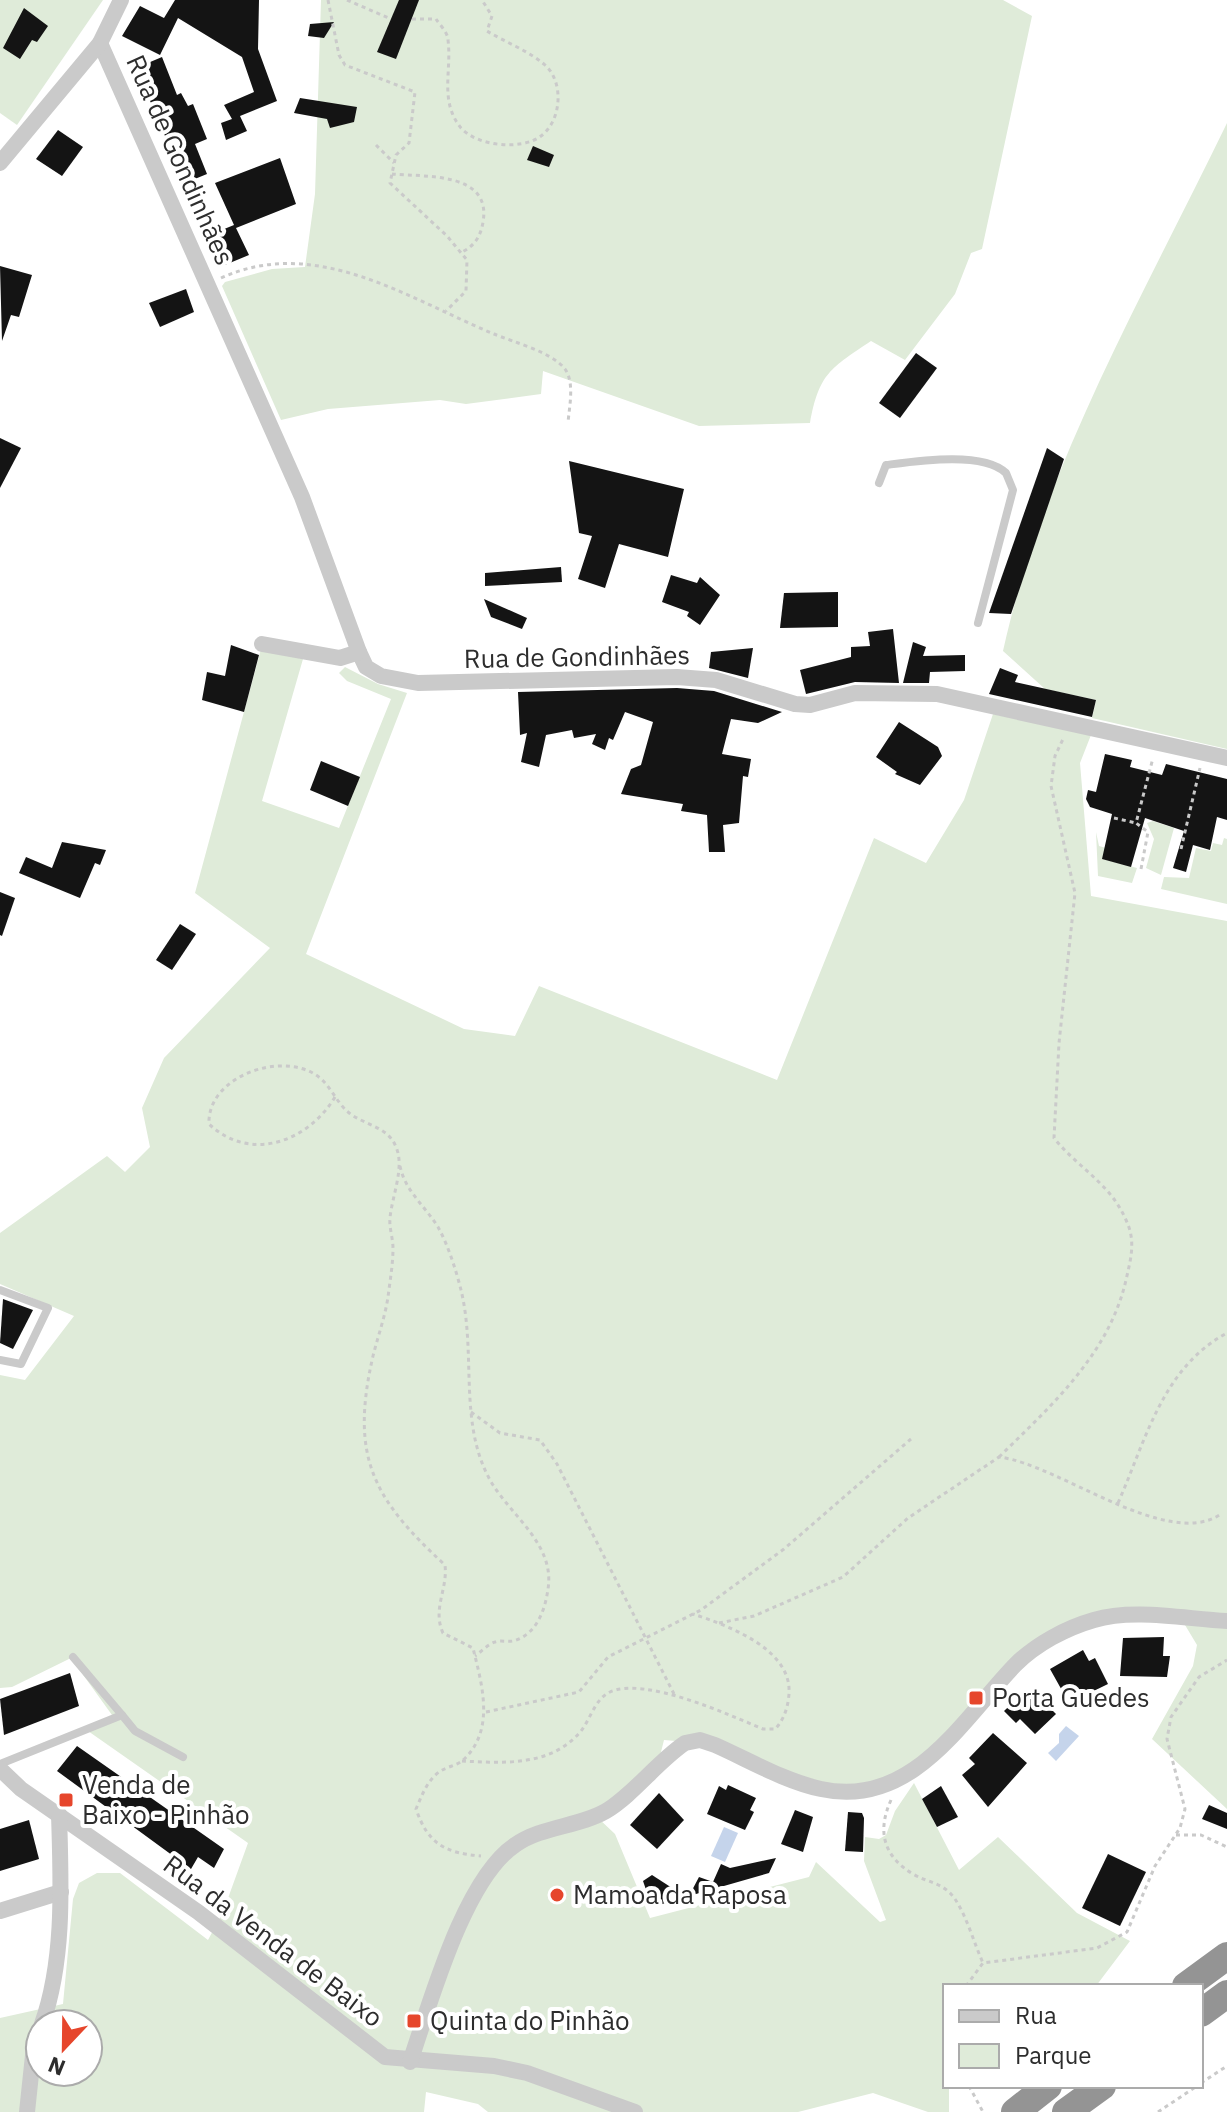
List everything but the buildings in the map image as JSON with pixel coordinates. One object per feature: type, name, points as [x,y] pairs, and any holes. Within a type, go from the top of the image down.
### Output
[{"type":"highway","points":[[1189,1984],[1227,1956]]},
{"type":"highway","points":[[1203,2012],[1227,1994]]},
{"type":"highway","points":[[1066,2112],[1099,2088]]},
{"type":"street","points":[[0,163],[100,43],[121,0]]},
{"type":"street","name":"Rua de Gondinhães","points":[[100,43],[302,497],[366,667],[381,676],[418,683],[677,677],[716,680],[795,704],[826,702],[855,693],[937,694],[1227,758]]},
{"type":"street","points":[[262,644],[330,657],[359,652]]},
{"type":"street","points":[[410,2062],[471,1901],[500,1857],[526,1838],[607,1810],[665,1757],[685,1743],[700,1740],[822,1789],[855,1791],[904,1776],[940,1750],[1017,1664],[1068,1629],[1096,1619],[1126,1616],[1227,1621]]},
{"type":"street","name":"Rua da Venda de Baixo","points":[[0,1767],[21,1789],[198,1912],[385,2057],[410,2062],[494,2066],[527,2073],[635,2112]]},
{"type":"street","points":[[48,2008],[61,1892],[59,1814]]},
{"type":"street","points":[[0,1911],[61,1892]]},
{"type":"street","points":[[27,2112],[30,2088]]},
{"type":"lane","points":[[879,483],[886,465],[923,461],[979,462],[1001,468],[1006,473],[1013,490],[978,623]]},
{"type":"lane","points":[[0,1290],[48,1308],[21,1364],[0,1360]]},
{"type":"lane","points":[[73,1657],[135,1731],[183,1757]]},
{"type":"lane","points":[[0,1767],[122,1715]]},
{"type":"path","points":[[328,0],[339,55],[345,65],[415,92],[409,143],[396,155],[390,183],[462,252],[470,267],[466,291],[446,311]]},
{"type":"path","points":[[347,0],[391,19]]},
{"type":"path","points":[[412,19],[436,19],[449,38],[448,108],[463,130],[485,143],[514,144],[540,137],[550,126],[558,104],[557,85],[546,66],[487,31],[492,16],[482,0]]},
{"type":"path","points":[[376,145],[394,163]]},
{"type":"path","points":[[392,174],[460,182],[479,192],[484,206],[482,228],[472,246],[462,252]]},
{"type":"path","points":[[209,283],[268,263],[321,266],[399,289],[532,348],[565,369],[570,386],[568,423]]},
{"type":"path","points":[[719,1623],[754,1616],[843,1577],[908,1518],[999,1457],[1073,1382],[1099,1347],[1121,1300],[1134,1248],[1127,1221],[1107,1186],[1054,1138],[1059,1043],[1075,893],[1051,786],[1055,756],[1070,722]]},
{"type":"path","points":[[1136,823],[1157,743]]},
{"type":"path","points":[[1181,849],[1204,753]]},
{"type":"path","points":[[1114,818],[1136,823],[1148,832],[1141,869]]},
{"type":"path","points":[[335,1097],[306,1131],[275,1143],[236,1144],[209,1124],[208,1111],[216,1095],[235,1081],[266,1068],[284,1066],[316,1075],[350,1114],[393,1139],[403,1179],[439,1229],[461,1289],[471,1361],[474,1444],[494,1487],[541,1548],[550,1572],[548,1591],[537,1623],[526,1636],[511,1642],[495,1641],[475,1656]]},
{"type":"path","points":[[400,1166],[389,1224],[393,1249],[388,1295],[365,1402],[371,1474],[389,1505],[445,1565],[447,1577],[437,1614],[443,1633],[473,1648],[486,1712],[477,1739],[462,1761]]},
{"type":"path","points":[[1118,1503],[1147,1431],[1179,1370],[1227,1333]]},
{"type":"path","points":[[471,1412],[500,1433],[540,1440],[557,1464],[674,1694]]},
{"type":"path","points":[[486,1712],[579,1692],[608,1657],[647,1640],[693,1614],[784,1549],[911,1439]]},
{"type":"path","points":[[999,1457],[1033,1463],[1159,1519],[1184,1524],[1200,1523],[1221,1514]]},
{"type":"path","points":[[500,1857],[448,1850],[424,1833],[416,1809],[426,1786],[439,1772],[462,1761],[504,1763],[547,1755],[581,1730],[598,1701],[610,1692],[674,1694],[763,1729],[775,1729],[781,1723],[788,1702],[789,1683],[773,1654],[719,1623],[693,1614]]},
{"type":"path","points":[[967,1984],[983,1963],[1097,1948],[1127,1932],[1155,1866],[1176,1835],[1185,1809],[1170,1752],[1168,1728],[1189,1688],[1199,1677],[1227,1660]]},
{"type":"path","points":[[904,1776],[889,1804],[882,1834],[886,1847],[891,1857],[915,1876],[941,1885],[956,1900],[983,1963]]},
{"type":"path","points":[[1176,1835],[1201,1835],[1227,1847]]},
{"type":"path","points":[[1203,2082],[1227,2066]]},
{"type":"path","points":[[970,2088],[983,2112]]},
{"type":"path","points":[[1158,2112],[1194,2088]]},
{"type":"green space","points":[[0,0],[103,0],[17,125],[0,113]]},
{"type":"green space","points":[[321,0],[1003,0],[1032,16],[982,249],[971,253],[955,294],[905,360],[871,341],[829,373],[818,393],[810,423],[699,426],[543,371],[541,394],[466,404],[440,400],[328,409],[281,420],[222,286],[225,282],[272,269],[305,267],[315,194]]},
{"type":"green space","points":[[1227,123],[1227,749],[1092,718],[1096,700],[1045,689],[1003,651],[1021,582],[1070,447]]},
{"type":"green space","points":[[261,649],[303,659],[262,801],[339,828],[391,699],[347,681],[339,673],[345,667],[378,684],[407,693],[306,954],[464,1029],[515,1036],[539,986],[777,1080],[874,838],[926,863],[964,800],[993,714],[1091,735],[1080,763],[1091,896],[1227,921],[1227,1809],[1152,1739],[1193,1666],[1197,1645],[1182,1620],[1129,1615],[1059,1629],[922,1771],[869,1796],[807,1790],[724,1745],[664,1740],[660,1756],[597,1817],[615,1834],[650,1918],[809,1877],[816,1862],[880,1922],[886,1920],[864,1861],[865,1837],[879,1839],[886,1835],[895,1811],[914,1783],[959,1870],[998,1837],[1077,1913],[1130,1941],[1098,1984],[943,1984],[943,2088],[949,2088],[949,2112],[928,2112],[873,2093],[798,2112],[488,2112],[478,2104],[426,2092],[424,2112],[0,2112],[0,2018],[24,2013],[24,2088],[104,2088],[104,2008],[45,2008],[63,2004],[73,1899],[79,1883],[97,1873],[120,1873],[208,1940],[223,1912],[248,1843],[88,1731],[112,1715],[71,1658],[12,1687],[0,1688],[0,1375],[25,1380],[74,1316],[0,1284],[0,1233],[107,1156],[125,1172],[150,1147],[142,1108],[164,1058],[270,948],[195,893]]},
{"type":"green space","points":[[1153,821],[1174,828],[1161,875],[1146,868],[1154,839],[1147,823]]},
{"type":"green space","points":[[1096,832],[1099,846],[1106,848],[1103,859],[1137,868],[1132,883],[1098,876]]},
{"type":"green space","points":[[1224,838],[1227,839],[1227,904],[1161,889],[1164,877],[1189,878],[1196,848],[1211,851],[1213,843],[1222,845]]},
{"type":"water","points":[[1066,1726],[1079,1736],[1056,1761],[1048,1753],[1059,1743],[1059,1734]]},
{"type":"water","points":[[724,1827],[738,1833],[725,1862],[711,1856]]},
{"type":"place","name":"Porta Guedes","points":[[976,1698]]},
{"type":"place","name":"Venda de Baixo - Pinhão","points":[[66,1800]]},
{"type":"place","name":"Mamoa da Raposa","points":[[557,1895]]},
{"type":"place","name":"Quinta do Pinhão","points":[[414,2021]]}]
